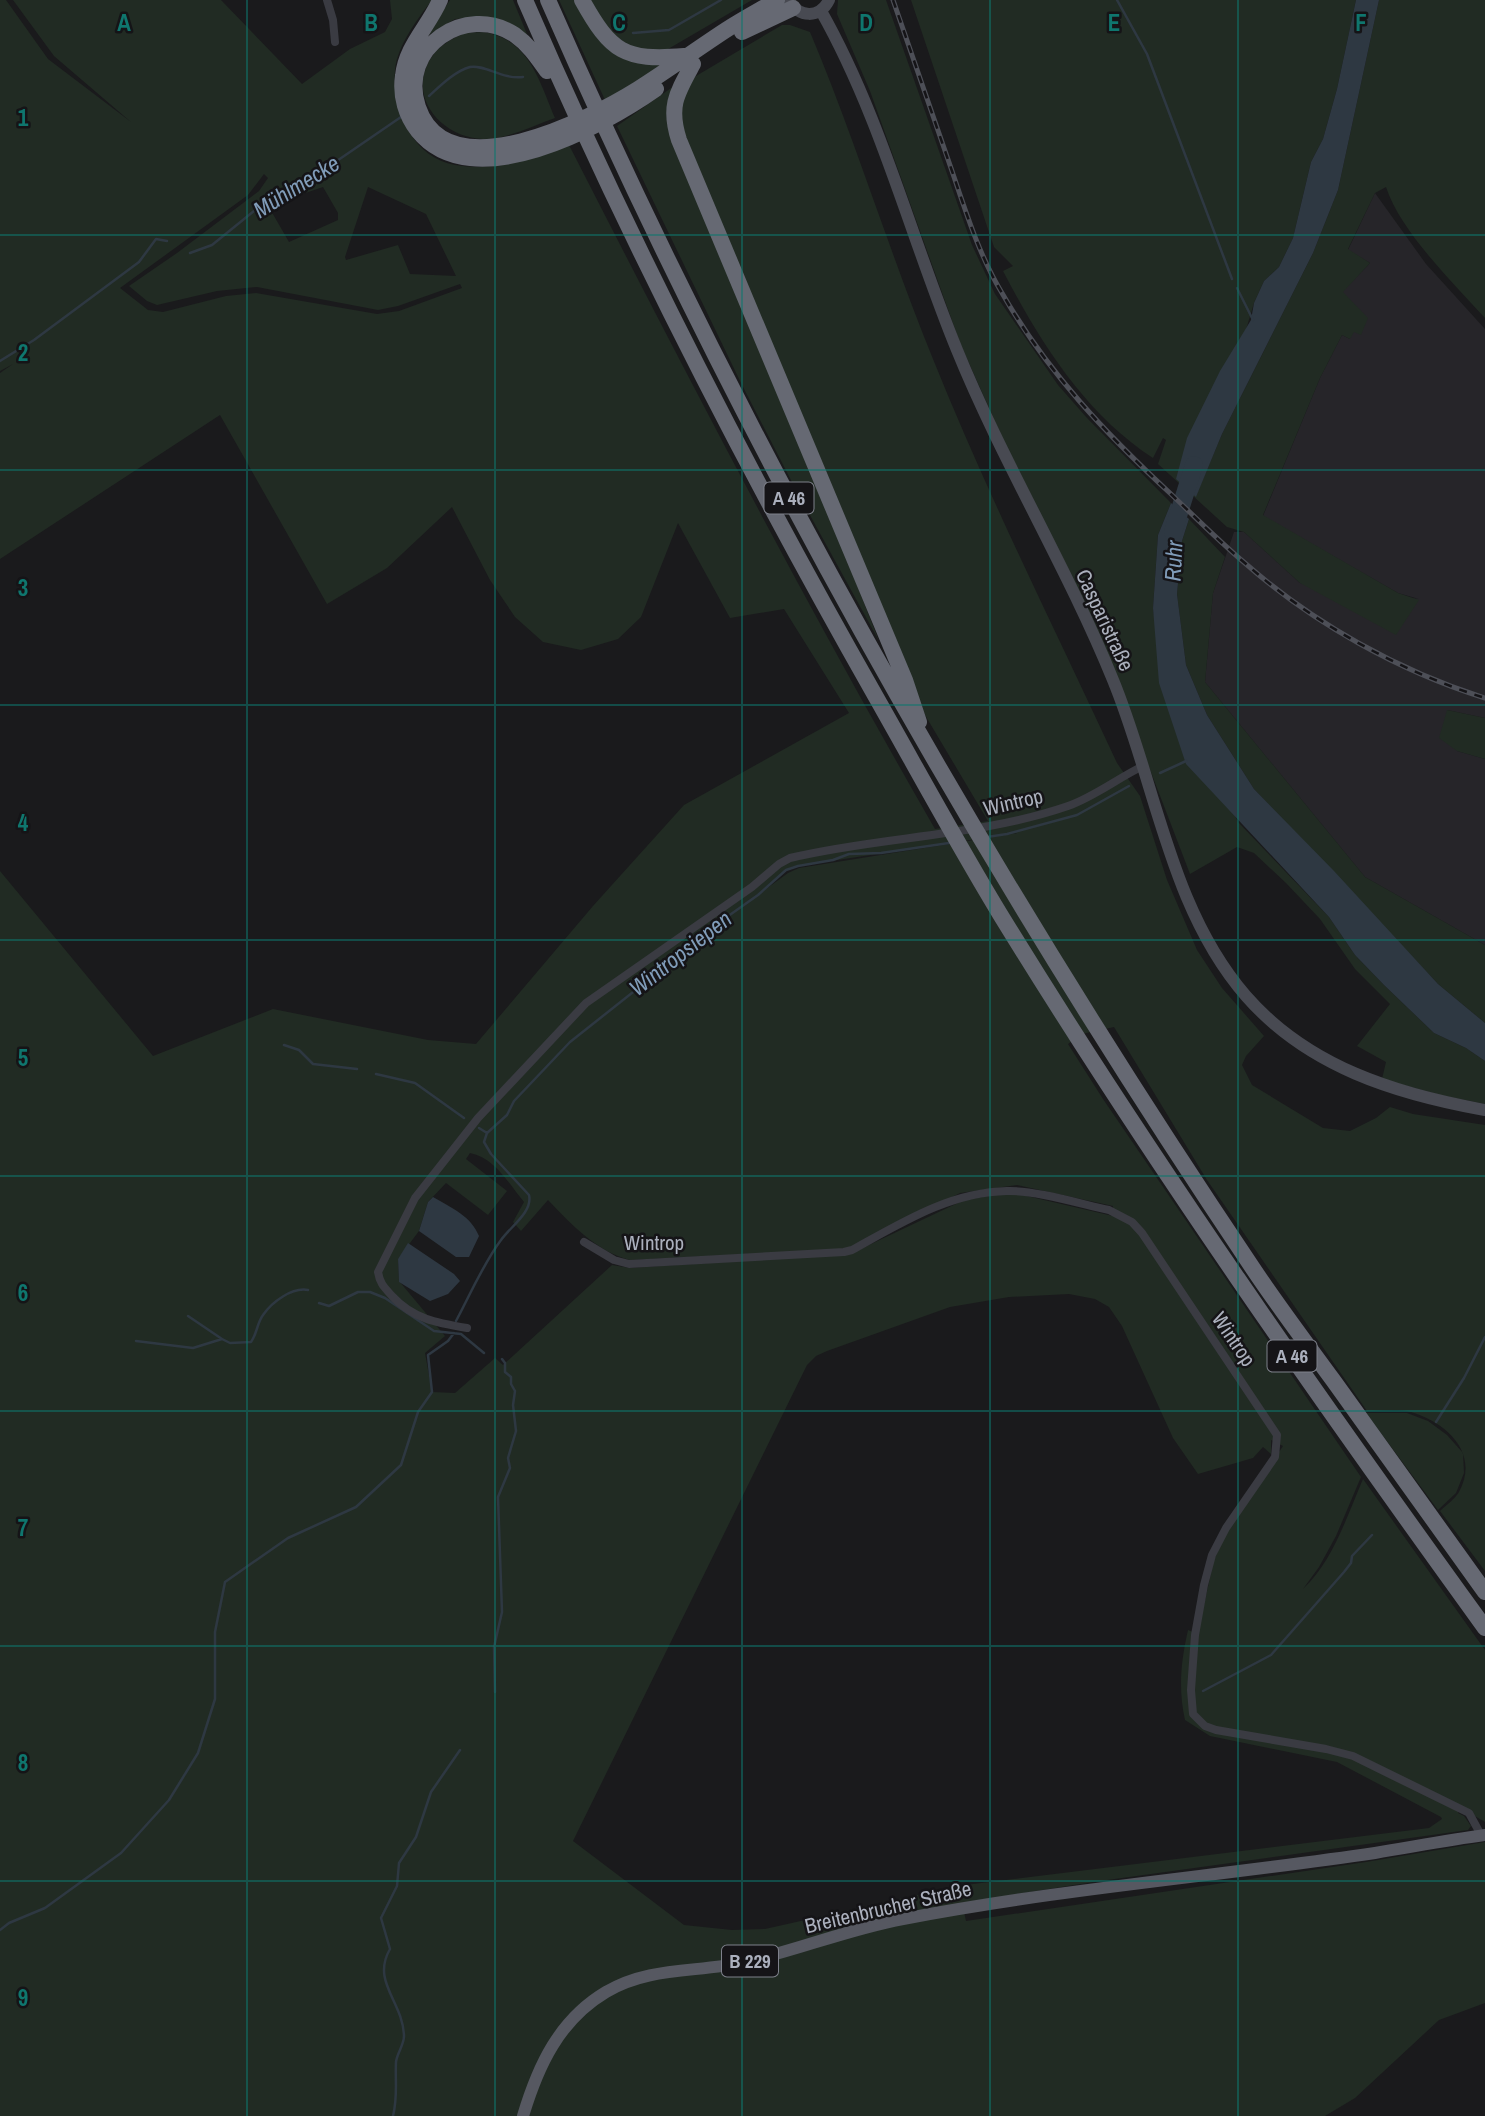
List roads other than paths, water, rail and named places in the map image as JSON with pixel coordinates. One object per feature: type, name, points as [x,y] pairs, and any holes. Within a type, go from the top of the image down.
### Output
[{"type":"highway","points":[[440,0],[409,54],[402,87],[405,108],[414,127],[431,144],[454,156],[483,160],[507,156],[581,133],[635,104],[690,60],[777,0]]},
{"type":"highway","name":"A 46","points":[[525,0],[591,150],[744,459],[913,764],[1002,917],[1106,1080],[1268,1322],[1485,1628]]},
{"type":"highway","name":"A 46","points":[[548,0],[589,93],[743,412],[930,754],[1027,916],[1254,1270],[1485,1592]]},
{"type":"highway","points":[[582,0],[599,30],[608,40],[628,53],[649,59],[690,60]]},
{"type":"highway","points":[[570,104],[530,48],[514,34],[490,25],[463,25],[438,36],[421,57],[415,78],[417,106],[438,135],[459,145],[489,147],[533,138],[584,118],[791,4]]},
{"type":"highway","points":[[690,60],[673,106],[673,122],[679,140],[905,680],[930,754]]},
{"type":"main road","points":[[791,4],[806,14],[821,11],[829,0]]},
{"type":"main road","name":"Casparistraße","points":[[821,11],[848,61],[985,417],[1099,649],[1122,703],[1177,872],[1194,912],[1225,968],[1245,996],[1265,1016],[1312,1052],[1350,1072],[1400,1092],[1485,1110]]},
{"type":"main road","name":"Breitenbrucher Straße","points":[[523,2116],[535,2078],[555,2040],[582,2010],[620,1984],[637,1978],[670,1970],[744,1962],[853,1930],[902,1919],[1044,1895],[1360,1855],[1483,1835]]},
{"type":"street","points":[[327,0],[333,20],[335,42]]},
{"type":"street","name":"Wintrop","points":[[467,1328],[432,1323],[415,1315],[401,1306],[380,1283],[378,1272],[415,1198],[478,1118],[586,1003],[790,858],[993,826],[1032,817],[1071,805],[1143,766]]},
{"type":"street","name":"Wintrop","points":[[584,1242],[614,1260],[629,1264],[844,1252],[911,1217],[959,1197],[1007,1191],[1109,1210],[1124,1217],[1142,1233],[1277,1435],[1275,1457],[1226,1528],[1212,1555],[1195,1635],[1191,1690],[1194,1714],[1205,1726],[1216,1730],[1353,1756],[1469,1813],[1483,1835]]},
{"type":"water","points":[[1356,0],[1379,0],[1338,190],[1313,253],[1222,434],[1196,497],[1176,479],[1187,438],[1220,371],[1251,320],[1254,303],[1264,281],[1279,267],[1293,238],[1311,162],[1323,139],[1337,89]]},
{"type":"water","points":[[1171,503],[1189,519],[1182,541],[1177,594],[1186,665],[1207,715],[1254,789],[1438,984],[1485,1023],[1485,1061],[1466,1048],[1434,1033],[1384,985],[1355,955],[1329,917],[1186,764],[1159,683],[1153,608],[1158,535]]},
{"type":"water","points":[[433,1197],[460,1213],[476,1229],[479,1236],[469,1257],[456,1257],[419,1231],[428,1202]]},
{"type":"water","points":[[408,1243],[454,1274],[460,1281],[448,1294],[430,1301],[399,1282],[398,1259]]},
{"type":"waterway","name":"Mühlmecke","points":[[633,33],[669,30],[721,0]]},
{"type":"waterway","points":[[1117,0],[1147,54],[1232,279]]},
{"type":"waterway","name":"Mühlmecke","points":[[429,96],[453,75],[470,67],[523,77]]},
{"type":"waterway","name":"Mühlmecke","points":[[190,253],[212,245],[259,207],[293,191],[401,117]]},
{"type":"waterway","name":"Mühlmecke","points":[[0,361],[34,340],[139,262],[156,239],[167,241]]},
{"type":"waterway","points":[[1237,288],[1253,320]]},
{"type":"waterway","name":"Ruhr","points":[[1173,532],[1194,465]]},
{"type":"waterway","points":[[1160,773],[1186,761]]},
{"type":"waterway","name":"Wintropsiepen","points":[[987,837],[1077,815],[1129,786]]},
{"type":"waterway","name":"Wintropsiepen","points":[[456,1321],[488,1259],[524,1213],[529,1201],[529,1195],[491,1154],[484,1142],[487,1133],[507,1115],[514,1101],[570,1042],[666,966],[683,948],[758,895],[786,870],[849,854],[881,853],[949,843]]},
{"type":"waterway","points":[[284,1045],[299,1050],[313,1064],[357,1069]]},
{"type":"waterway","points":[[376,1074],[415,1083],[464,1118]]},
{"type":"waterway","points":[[479,1128],[487,1133]]},
{"type":"waterway","points":[[136,1341],[193,1348],[222,1339],[230,1343],[251,1342],[261,1318],[272,1305],[289,1293],[308,1290]]},
{"type":"waterway","points":[[319,1303],[329,1306],[358,1292],[370,1292],[385,1298],[434,1331],[461,1334],[484,1353]]},
{"type":"waterway","points":[[188,1316],[222,1339]]},
{"type":"waterway","name":"Wintropsiepen","points":[[0,1930],[9,1923],[45,1908],[121,1853],[169,1800],[198,1753],[215,1699],[215,1632],[225,1582],[288,1538],[356,1507],[401,1465],[418,1412],[432,1392],[428,1355],[448,1341],[454,1333]]},
{"type":"waterway","points":[[1436,1422],[1464,1378],[1485,1337]]},
{"type":"waterway","points":[[495,1692],[494,1647],[502,1612],[498,1497],[510,1468],[508,1458],[516,1431],[513,1405],[515,1391],[511,1377],[505,1372],[502,1359]]},
{"type":"waterway","points":[[1203,1691],[1271,1655],[1344,1572],[1351,1563],[1352,1556],[1372,1535]]},
{"type":"waterway","points":[[393,2116],[396,2062],[404,2036],[399,2012],[384,1972],[390,1949],[381,1918],[397,1886],[399,1863],[416,1837],[431,1792],[460,1750]]},
{"type":"railway","points":[[893,0],[986,264],[1038,349],[1079,401],[1124,449],[1217,539],[1272,586],[1358,643],[1421,674],[1485,698]]}]
